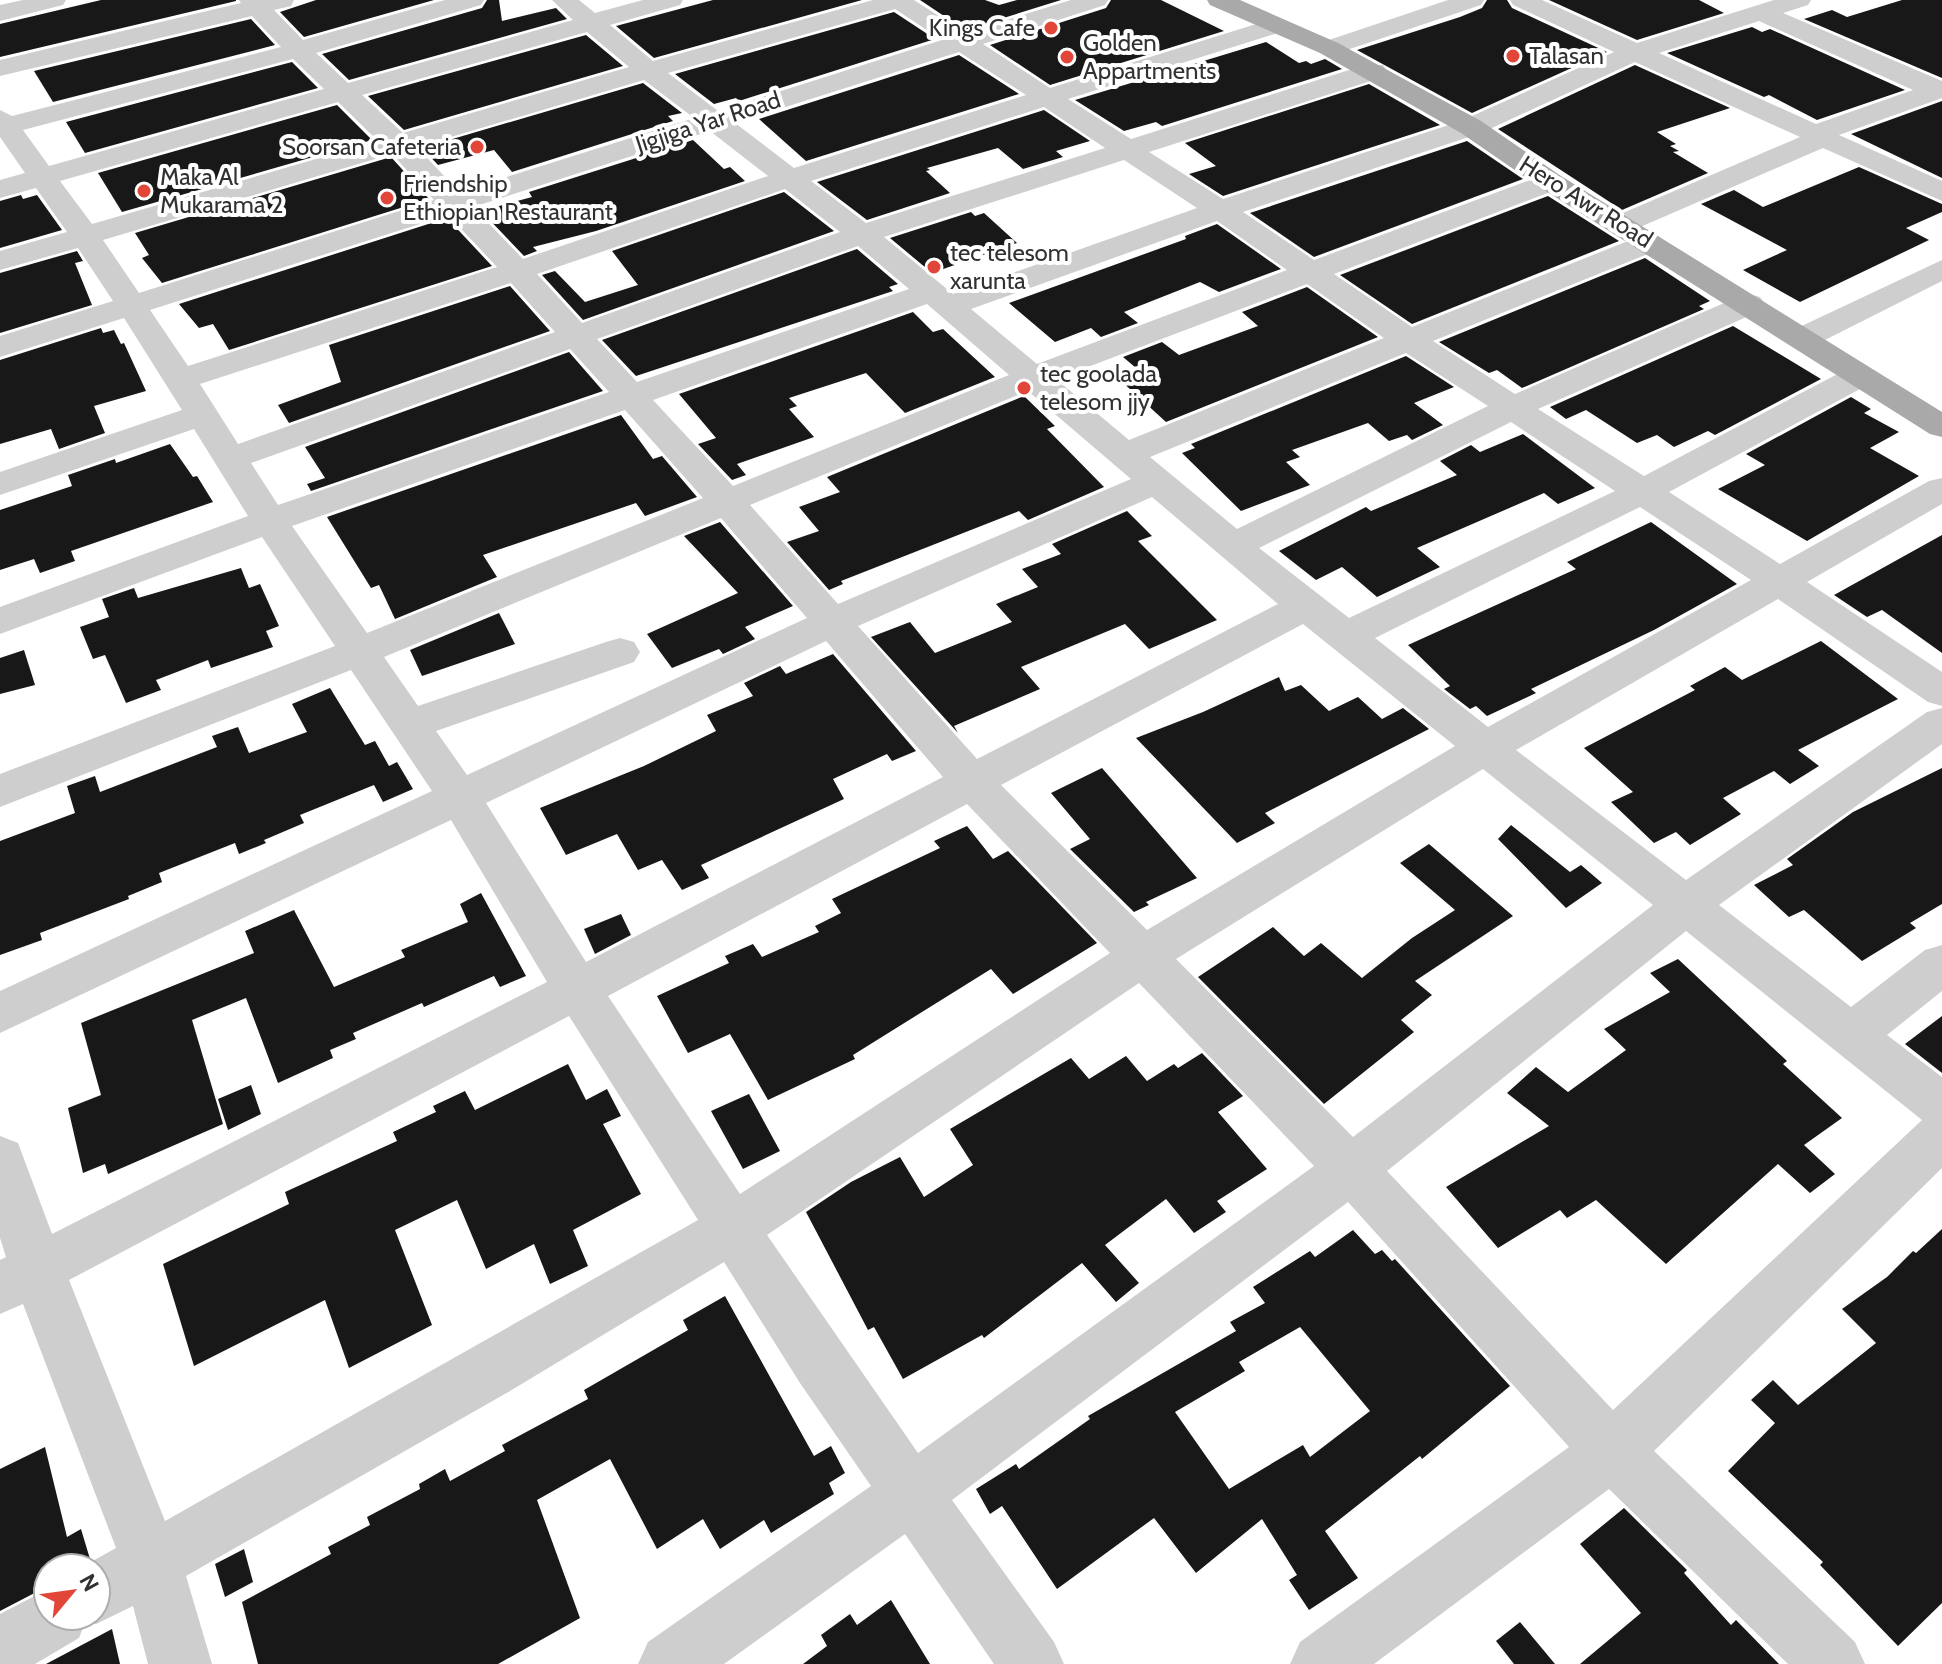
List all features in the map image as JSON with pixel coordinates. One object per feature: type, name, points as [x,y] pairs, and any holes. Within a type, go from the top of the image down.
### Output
[{"type":"main road","name":"Hero Awr Road","points":[[1219,0],[1329,48],[1471,127],[1551,182],[1942,427]]},
{"type":"street","points":[[0,13],[54,0]]},
{"type":"street","points":[[472,0],[6,133],[86,237],[270,521],[460,798],[577,989],[820,1363],[1032,1664]]},
{"type":"street","points":[[564,0],[648,70],[862,234],[1305,606],[1942,1106]]},
{"type":"street","points":[[0,189],[671,0]]},
{"type":"street","points":[[0,261],[648,70],[899,0],[1220,210],[1409,340],[1778,580],[1942,692]]},
{"type":"street","name":"Jigjiga Yar Road","points":[[0,347],[1096,0]]},
{"type":"street","points":[[1329,48],[1472,0]]},
{"type":"street","points":[[1522,0],[1942,192]]},
{"type":"street","points":[[0,621],[270,521],[631,396],[1220,210],[1471,127],[1635,52],[1762,7],[1799,0]]},
{"type":"street","points":[[0,68],[265,2],[298,50],[399,145],[517,271],[729,504],[970,780],[1351,1169],[1612,1451],[1833,1664]]},
{"type":"street","points":[[1762,7],[1939,90]]},
{"type":"street","points":[[180,379],[517,271],[790,178],[1275,26]]},
{"type":"street","points":[[232,458],[862,234],[1374,71]]},
{"type":"street","points":[[1620,225],[1821,135],[1939,90]]},
{"type":"street","points":[[0,791],[729,504],[1032,377],[1551,182]]},
{"type":"street","points":[[1125,454],[1649,243]]},
{"type":"street","points":[[1803,338],[1942,269]]},
{"type":"street","points":[[1234,545],[1513,407],[1749,304]]},
{"type":"street","points":[[1346,636],[1642,492],[1859,376]]},
{"type":"street","points":[[0,484],[201,415]]},
{"type":"street","points":[[0,1013],[832,622],[1158,481]]},
{"type":"street","points":[[112,1584],[490,1371],[733,1228],[1143,956],[1485,748],[1942,489]]},
{"type":"street","points":[[18,1278],[577,989],[1305,606]]},
{"type":"street","points":[[410,724],[620,652]]},
{"type":"street","points":[[670,1664],[911,1494],[1351,1169],[1687,904],[1942,723]]},
{"type":"street","points":[[1851,1035],[1942,964]]},
{"type":"street","points":[[1322,1664],[1612,1451],[1942,1134]]},
{"type":"street","points":[[0,1159],[18,1278],[151,1561],[180,1664]]},
{"type":"street","points":[[0,1649],[32,1630]]},
{"type":"building","points":[[101,0],[236,1],[0,57],[0,24]]},
{"type":"building","points":[[316,0],[434,0],[304,37],[280,12]]},
{"type":"building","points":[[487,0],[499,0],[502,21],[556,8],[567,19],[349,80],[322,54],[482,8]]},
{"type":"building","points":[[713,0],[862,0],[654,58],[616,26]]},
{"type":"building","points":[[920,0],[985,0],[999,5],[1017,0],[1061,0],[965,30]]},
{"type":"building","points":[[1111,0],[1161,0],[1224,31],[1050,85],[990,45],[1106,8]]},
{"type":"building","points":[[1487,0],[1507,0],[1512,8],[1607,52],[1472,113],[1357,50],[1460,17],[1482,8]]},
{"type":"building","points":[[1549,0],[1699,0],[1724,13],[1637,40]]},
{"type":"building","points":[[1902,0],[1942,0],[1942,78],[1804,19],[1832,10],[1847,17]]},
{"type":"building","points":[[894,12],[935,39],[739,101],[736,98],[714,104],[675,74]]},
{"type":"building","points":[[251,19],[275,45],[53,102],[34,71]]},
{"type":"building","points":[[1752,27],[1762,32],[1770,29],[1905,90],[1817,120],[1769,95],[1764,97],[1667,53]]},
{"type":"building","points":[[586,35],[623,66],[404,130],[368,96]]},
{"type":"building","points":[[1266,42],[1299,63],[1306,61],[1311,64],[1325,59],[1342,69],[1162,126],[1156,122],[1124,131],[1075,100]]},
{"type":"building","points":[[959,55],[1019,94],[806,161],[759,119]]},
{"type":"building","points":[[292,62],[318,88],[85,153],[66,122]]},
{"type":"building","points":[[1635,65],[1730,108],[1657,132],[1676,144],[1670,146],[1679,151],[1673,152],[1708,173],[1622,210],[1498,129]]},
{"type":"building","points":[[643,83],[682,113],[668,116],[673,121],[512,172],[494,150],[438,165],[422,148]]},
{"type":"building","points":[[1369,84],[1440,125],[1223,196],[1189,174],[1216,166],[1185,143]]},
{"type":"building","points":[[1942,101],[1942,178],[1851,134]]},
{"type":"building","points":[[337,105],[372,140],[122,212],[98,173]]},
{"type":"building","points":[[1044,110],[1090,141],[1056,151],[1063,157],[1023,169],[998,148],[927,168],[930,170],[926,171],[950,193],[867,220],[817,182]]},
{"type":"building","points":[[693,140],[724,169],[730,167],[745,181],[596,231],[533,247],[537,251],[524,256],[481,211],[532,197],[529,192]]},
{"type":"building","points":[[1467,141],[1523,179],[1314,257],[1250,213]]},
{"type":"building","points":[[391,157],[429,199],[162,283],[142,258],[149,255],[135,233]]},
{"type":"building","points":[[1859,167],[1942,204],[1942,212],[1906,228],[1929,240],[1800,302],[1743,270],[1787,250],[1701,204],[1734,190],[1763,207]]},
{"type":"building","points":[[784,192],[834,231],[583,320],[542,275],[555,271],[585,302],[638,285],[612,251]]},
{"type":"building","points":[[21,195],[23,199],[37,195],[62,230],[0,248],[0,201]]},
{"type":"building","points":[[1548,196],[1619,241],[1412,324],[1340,275]]},
{"type":"building","points":[[971,212],[975,216],[984,213],[1017,243],[932,273],[890,238]]},
{"type":"building","points":[[447,218],[492,266],[229,350],[213,324],[199,328],[179,304]]},
{"type":"building","points":[[1217,224],[1281,269],[1219,292],[1200,282],[1124,312],[1138,323],[1101,337],[1091,328],[1055,342],[1009,303],[1186,239],[1185,236]]},
{"type":"building","points":[[857,249],[898,284],[889,287],[893,291],[636,376],[602,340]]},
{"type":"building","points":[[77,251],[83,261],[75,263],[92,305],[0,333],[0,273]]},
{"type":"building","points":[[1645,258],[1710,301],[1699,306],[1704,309],[1522,388],[1497,370],[1489,373],[1439,342]]},
{"type":"building","points":[[510,286],[550,331],[289,423],[278,405],[341,382],[329,345]]},
{"type":"building","points":[[1307,287],[1378,337],[1166,422],[1120,380],[1142,373],[1123,357],[1162,342],[1179,355],[1258,326],[1242,312]]},
{"type":"building","points":[[913,312],[933,332],[943,329],[995,377],[905,413],[866,373],[789,398],[797,406],[789,409],[814,437],[737,464],[746,475],[732,480],[698,444],[716,438],[679,394]]},
{"type":"building","points":[[1733,326],[1821,379],[1715,435],[1708,431],[1674,447],[1657,435],[1637,443],[1586,410],[1566,419],[1550,407]]},
{"type":"building","points":[[101,328],[103,333],[114,330],[121,344],[124,343],[146,391],[94,406],[105,433],[59,449],[51,429],[0,444],[0,360]]},
{"type":"building","points":[[569,352],[603,391],[311,491],[307,484],[325,478],[305,447]]},
{"type":"building","points":[[1406,356],[1454,387],[1414,403],[1443,425],[1412,440],[1407,435],[1389,441],[1368,423],[1292,450],[1300,457],[1286,462],[1310,485],[1241,511],[1182,453],[1195,448],[1191,444]]},
{"type":"building","points":[[1024,396],[1055,426],[1047,429],[1104,487],[1028,520],[1019,511],[841,581],[843,584],[829,590],[787,542],[819,531],[799,507],[840,492],[827,477]]},
{"type":"building","points":[[1851,397],[1871,409],[1864,413],[1899,432],[1870,448],[1919,476],[1807,541],[1718,489],[1765,465],[1746,454]]},
{"type":"building","points":[[621,415],[653,459],[662,456],[697,497],[645,516],[636,503],[483,555],[497,577],[395,619],[379,585],[371,588],[327,517]]},
{"type":"building","points":[[1523,434],[1595,488],[1558,504],[1544,493],[1417,548],[1440,567],[1377,597],[1342,567],[1316,580],[1279,551],[1366,507],[1371,511],[1457,475],[1440,461],[1471,445],[1480,452]]},
{"type":"building","points":[[170,444],[193,477],[197,476],[213,502],[71,551],[75,561],[40,573],[34,559],[0,570],[0,510],[72,486],[68,475],[115,459],[116,463]]},
{"type":"building","points":[[1127,511],[1152,536],[1138,541],[1217,620],[1149,649],[1125,624],[1021,667],[1040,689],[954,726],[958,733],[871,637],[910,622],[935,653],[1012,622],[996,604],[1038,587],[1022,569],[1061,554],[1052,544]]},
{"type":"building","points":[[720,522],[793,606],[745,627],[755,639],[723,654],[719,649],[672,668],[647,634],[738,593],[684,536]]},
{"type":"building","points":[[1651,522],[1737,584],[1654,630],[1531,689],[1536,693],[1487,716],[1476,706],[1470,709],[1444,689],[1450,686],[1408,645],[1576,569],[1567,562]]},
{"type":"building","points":[[1942,535],[1942,653],[1882,610],[1867,617],[1834,595]]},
{"type":"building","points":[[241,568],[249,588],[260,584],[279,626],[266,631],[273,647],[211,668],[208,660],[156,680],[161,690],[126,703],[105,655],[93,659],[80,627],[109,617],[102,599],[134,588],[138,598]]},
{"type":"building","points":[[499,613],[515,644],[422,676],[410,650]]},
{"type":"building","points":[[1821,641],[1898,699],[1798,750],[1819,766],[1790,784],[1774,771],[1723,798],[1741,814],[1690,845],[1676,832],[1654,843],[1611,802],[1633,792],[1584,748],[1695,690],[1690,686],[1725,667],[1742,680]]},
{"type":"building","points":[[24,650],[35,685],[0,694],[0,658]]},
{"type":"building","points":[[833,654],[916,751],[892,761],[887,754],[833,779],[844,799],[701,865],[709,878],[682,890],[662,860],[638,870],[617,834],[566,855],[540,808],[644,766],[716,731],[707,715],[753,696],[744,683],[780,666],[786,674]]},
{"type":"building","points":[[1279,677],[1285,691],[1301,685],[1329,711],[1358,697],[1382,719],[1403,708],[1429,729],[1265,813],[1275,823],[1237,843],[1136,738]]},
{"type":"building","points":[[330,688],[365,745],[375,741],[389,766],[397,762],[413,789],[383,802],[374,785],[300,815],[304,823],[264,840],[266,843],[239,854],[235,843],[159,873],[162,882],[128,896],[129,899],[40,933],[42,940],[0,955],[0,841],[75,813],[67,786],[95,776],[100,792],[217,747],[212,736],[238,727],[249,753],[307,732],[292,704]]},
{"type":"building","points":[[1102,768],[1197,878],[1146,902],[1149,905],[1134,912],[1070,849],[1090,839],[1051,793]]},
{"type":"building","points":[[1942,768],[1942,904],[1910,923],[1916,928],[1862,961],[1804,910],[1789,917],[1754,885],[1793,865],[1787,859],[1853,812]]},
{"type":"building","points":[[1511,825],[1570,872],[1581,865],[1602,883],[1566,908],[1498,839]]},
{"type":"building","points":[[967,826],[993,859],[1008,851],[1097,943],[1013,994],[991,969],[853,1055],[855,1059],[768,1100],[730,1034],[688,1053],[657,996],[729,963],[725,956],[753,944],[762,957],[819,932],[815,926],[841,913],[832,899],[940,848],[934,841]]},
{"type":"building","points":[[1429,844],[1513,916],[1415,981],[1432,995],[1401,1020],[1414,1032],[1324,1104],[1198,977],[1273,927],[1304,956],[1321,943],[1362,978],[1412,938],[1455,910],[1400,863]]},
{"type":"building","points":[[481,893],[526,976],[500,987],[494,976],[424,1007],[422,1003],[353,1033],[356,1039],[330,1050],[333,1058],[278,1083],[246,998],[192,1020],[223,1124],[108,1174],[105,1164],[83,1173],[68,1108],[101,1095],[81,1023],[254,953],[245,931],[294,910],[334,987],[405,957],[401,950],[468,922],[460,904]]},
{"type":"building","points":[[621,914],[631,935],[595,954],[584,929]]},
{"type":"building","points":[[1678,959],[1787,1061],[1783,1064],[1842,1118],[1804,1145],[1835,1174],[1810,1193],[1778,1164],[1666,1264],[1596,1200],[1567,1218],[1560,1210],[1498,1248],[1446,1187],[1549,1126],[1507,1093],[1536,1067],[1568,1092],[1626,1050],[1604,1029],[1670,992],[1650,973]]},
{"type":"building","points":[[1942,1016],[1942,1073],[1905,1044]]},
{"type":"building","points":[[1202,1053],[1243,1096],[1218,1112],[1267,1169],[1217,1201],[1226,1212],[1194,1233],[1166,1199],[1105,1245],[1139,1283],[1116,1302],[1082,1263],[984,1338],[982,1335],[903,1379],[874,1327],[868,1330],[806,1212],[851,1182],[900,1157],[924,1197],[973,1165],[950,1129],[1071,1058],[1089,1079],[1126,1056],[1147,1081],[1174,1064],[1178,1068]]},
{"type":"building","points":[[568,1064],[586,1100],[607,1089],[621,1116],[603,1124],[641,1194],[573,1230],[588,1266],[550,1284],[534,1244],[486,1269],[457,1200],[395,1230],[432,1325],[349,1368],[325,1300],[194,1366],[163,1264],[289,1204],[285,1192],[397,1141],[393,1132],[436,1112],[433,1106],[465,1091],[475,1110]]},
{"type":"building","points":[[251,1085],[261,1114],[228,1130],[218,1099]]},
{"type":"building","points":[[749,1094],[780,1151],[743,1169],[711,1111]]},
{"type":"building","points":[[1942,1229],[1942,1603],[1898,1646],[1820,1565],[1823,1562],[1728,1471],[1775,1423],[1751,1400],[1773,1380],[1798,1405],[1876,1343],[1842,1309],[1887,1277],[1913,1251],[1916,1253]]},
{"type":"building","points":[[1353,1230],[1375,1254],[1382,1250],[1392,1261],[1395,1259],[1510,1386],[1422,1459],[1420,1456],[1325,1531],[1358,1578],[1309,1610],[1289,1580],[1297,1575],[1262,1519],[1196,1573],[1154,1518],[1057,1589],[1002,1506],[990,1514],[976,1489],[1016,1464],[1019,1469],[1090,1419],[1088,1416],[1236,1331],[1230,1322],[1265,1303],[1253,1287],[1310,1251],[1315,1257]],"holes":[[[1300,1327],[1370,1411],[1310,1457],[1303,1445],[1229,1489],[1175,1412],[1245,1371],[1239,1362]]]},
{"type":"building","points":[[725,1296],[814,1456],[831,1446],[845,1473],[829,1483],[834,1494],[771,1533],[764,1520],[720,1549],[703,1519],[657,1549],[610,1459],[537,1500],[580,1618],[498,1664],[258,1664],[242,1602],[331,1554],[328,1547],[370,1525],[367,1517],[420,1489],[419,1484],[445,1469],[450,1481],[505,1451],[502,1445],[588,1399],[584,1390],[688,1330],[683,1320]]},
{"type":"building","points":[[45,1447],[67,1537],[81,1529],[88,1552],[32,1552],[32,1594],[0,1611],[0,1469]]},
{"type":"building","points":[[1624,1508],[1687,1570],[1684,1573],[1731,1625],[1736,1620],[1779,1664],[1580,1664],[1641,1613],[1580,1544]]},
{"type":"building","points":[[244,1549],[253,1582],[225,1597],[215,1564]]},
{"type":"building","points":[[891,1600],[930,1664],[803,1664],[827,1646],[821,1635],[850,1614],[857,1625]]},
{"type":"building","points":[[1520,1622],[1555,1664],[1514,1664],[1496,1641]]},
{"type":"building","points":[[112,1629],[120,1664],[46,1664],[106,1632],[112,1632]]},
{"type":"place","name":"Kings Cafe","points":[[1051,28]]},
{"type":"place","name":"Talasan","points":[[1513,56]]},
{"type":"place","name":"Golden Appartments","points":[[1067,57]]},
{"type":"place","name":"Soorsan Cafeteria","points":[[477,147]]},
{"type":"place","name":"Maka Al Mukarama 2","points":[[144,191]]},
{"type":"place","name":"Friendship Ethiopian Restaurant","points":[[387,198]]},
{"type":"place","name":"tec telesom xarunta","points":[[934,267]]},
{"type":"place","name":"tec goolada telesom jjy","points":[[1024,388]]}]
